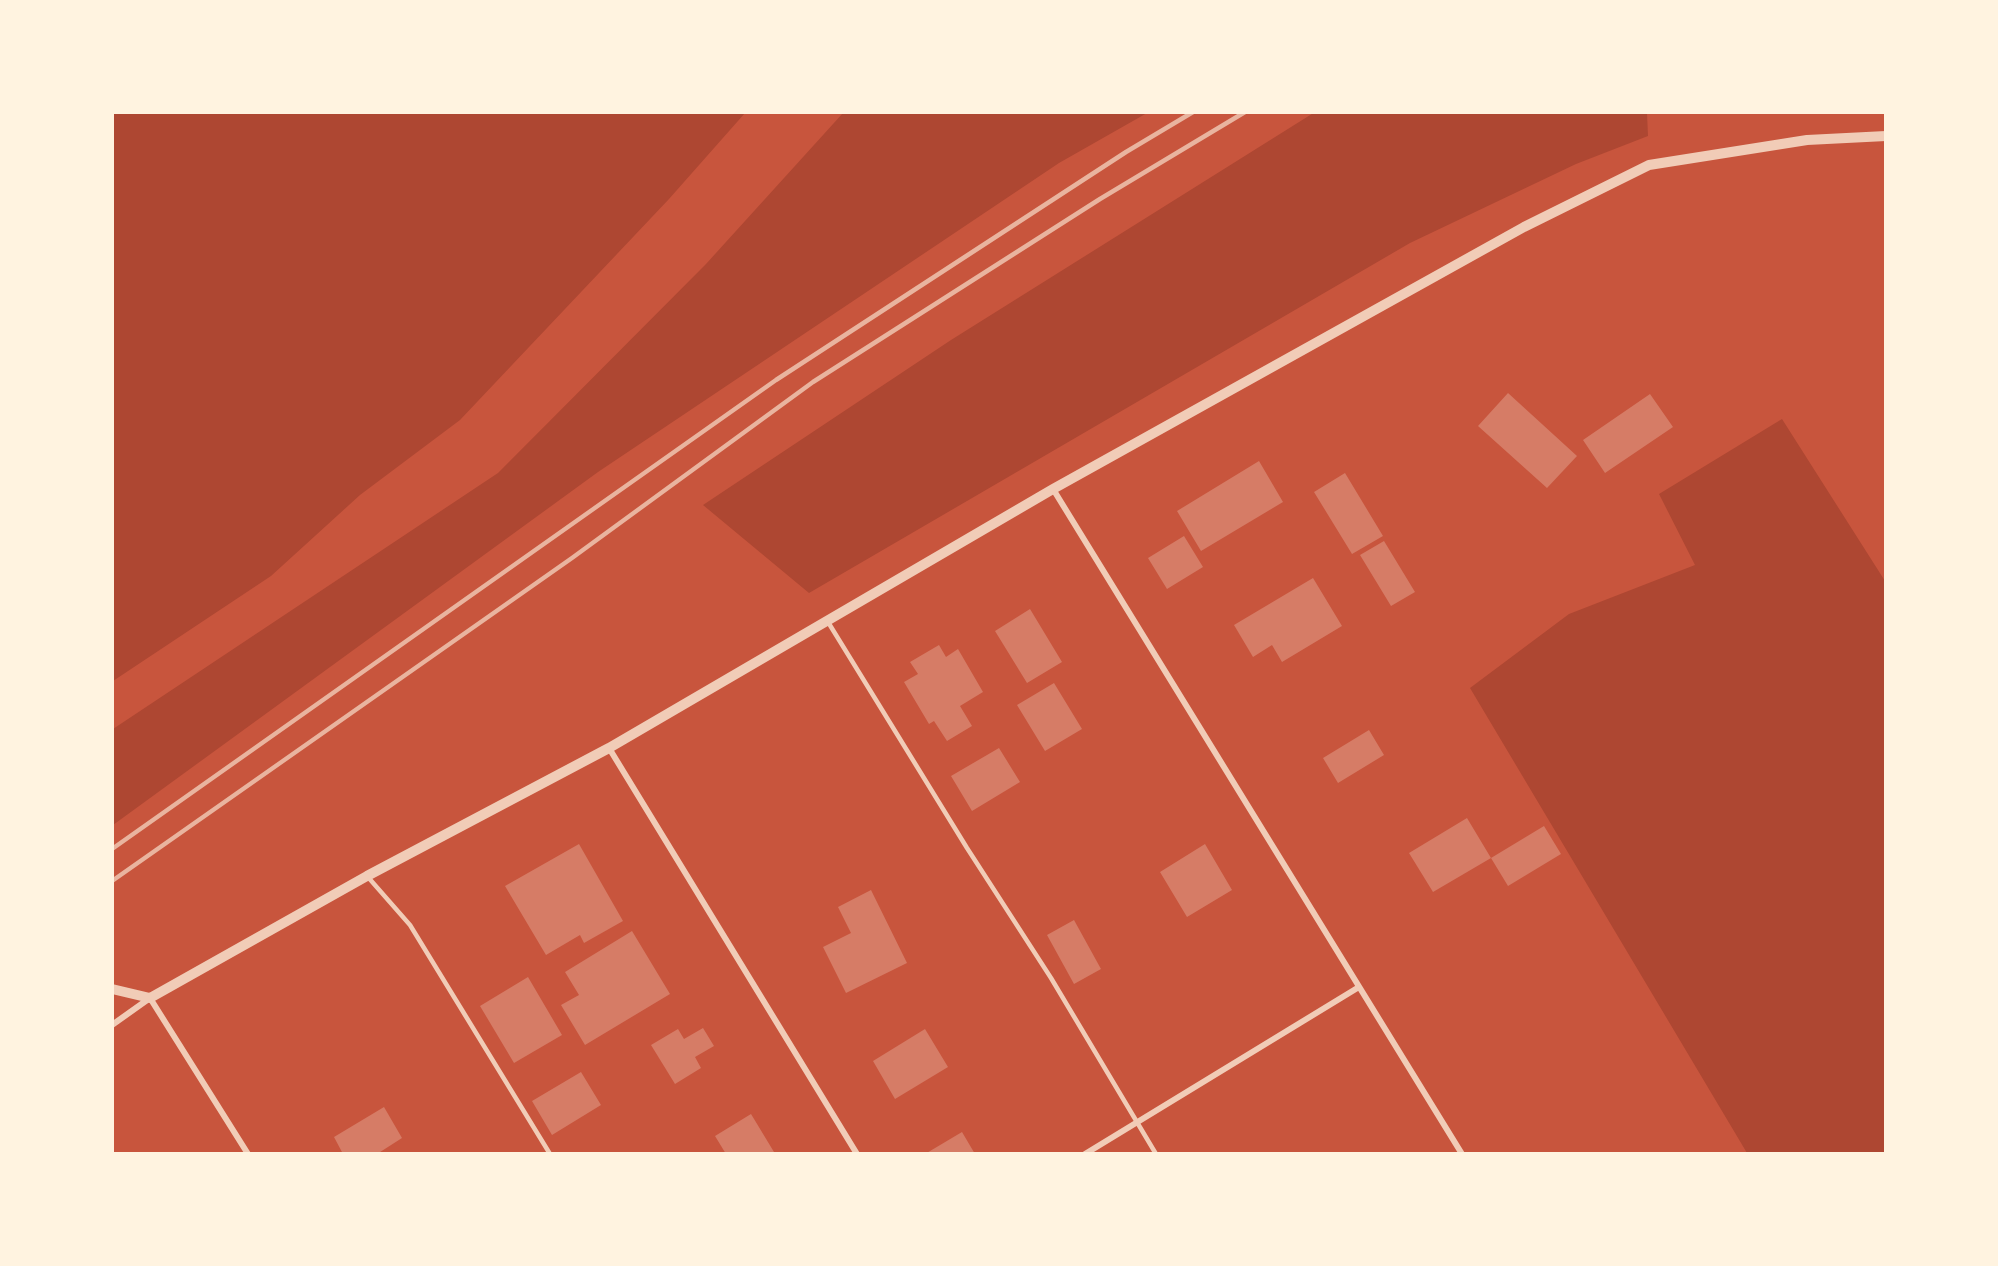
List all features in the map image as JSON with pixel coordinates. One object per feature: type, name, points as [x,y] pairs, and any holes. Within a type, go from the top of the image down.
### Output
[{"type":"street","points":[[112,1025],[150,998],[367,876],[609,748],[1053,489],[1524,227],[1649,165],[1807,140],[1886,136]]},
{"type":"street","points":[[1053,489],[1462,1154]]},
{"type":"street","points":[[609,748],[857,1154]]},
{"type":"street","points":[[1084,1154],[1359,987]]},
{"type":"street","points":[[112,989],[150,998],[248,1154]]},
{"type":"lane","points":[[827,620],[967,848],[1051,978],[1156,1154]]},
{"type":"lane","points":[[367,876],[410,925],[550,1154]]},
{"type":"shaded area","points":[[113,112],[745,113],[669,199],[460,420],[360,495],[271,576],[113,681]]},
{"type":"shaded area","points":[[1315,112],[1647,113],[1648,136],[1576,164],[1410,243],[809,593],[703,505],[951,340]]},
{"type":"shaded area","points":[[843,113],[1147,113],[1059,163],[598,472],[113,825],[113,729],[498,473],[706,264]]},
{"type":"shaded area","points":[[1782,419],[1885,581],[1885,1153],[1747,1153],[1470,688],[1569,614],[1695,565],[1659,494]]},
{"type":"building","points":[[1508,393],[1577,456],[1547,488],[1478,426]]},
{"type":"building","points":[[1650,394],[1673,427],[1605,473],[1583,440]]},
{"type":"building","points":[[1259,461],[1283,502],[1201,551],[1177,511]]},
{"type":"building","points":[[1345,473],[1383,536],[1352,554],[1314,492]]},
{"type":"building","points":[[1184,536],[1203,567],[1167,589],[1148,558]]},
{"type":"building","points":[[1384,541],[1415,592],[1391,606],[1360,555]]},
{"type":"building","points":[[1313,578],[1342,626],[1282,662],[1272,645],[1253,657],[1234,625]]},
{"type":"building","points":[[1030,609],[1062,662],[1027,683],[995,631]]},
{"type":"building","points":[[939,645],[946,657],[958,649],[983,692],[960,706],[972,726],[947,741],[934,721],[929,724],[904,682],[918,674],[910,662]]},
{"type":"building","points":[[1054,683],[1082,729],[1045,751],[1017,705]]},
{"type":"building","points":[[1369,730],[1384,755],[1338,783],[1323,758]]},
{"type":"building","points":[[999,748],[1020,782],[972,811],[951,776]]},
{"type":"building","points":[[1467,818],[1491,858],[1433,892],[1409,853]]},
{"type":"building","points":[[1544,826],[1561,854],[1508,886],[1491,858]]},
{"type":"building","points":[[579,844],[623,921],[584,943],[580,935],[546,955],[505,886]]},
{"type":"building","points":[[1205,844],[1232,890],[1187,917],[1160,872]]},
{"type":"building","points":[[871,890],[907,963],[846,993],[823,947],[851,933],[838,907]]},
{"type":"building","points":[[1074,920],[1101,969],[1074,984],[1047,935]]},
{"type":"building","points":[[632,931],[670,994],[585,1045],[561,1005],[579,995],[565,972]]},
{"type":"building","points":[[528,977],[562,1035],[514,1063],[480,1006]]},
{"type":"building","points":[[703,1028],[714,1046],[695,1057],[701,1068],[675,1084],[651,1045],[678,1029],[684,1039]]},
{"type":"building","points":[[925,1029],[948,1067],[895,1099],[873,1061]]},
{"type":"building","points":[[581,1072],[601,1105],[552,1135],[532,1101]]},
{"type":"building","points":[[384,1107],[402,1138],[377,1154],[343,1154],[334,1137]]},
{"type":"building","points":[[751,1114],[774,1152],[726,1154],[715,1136]]},
{"type":"building","points":[[962,1132],[975,1154],[925,1154]]},
{"type":"railway","points":[[112,849],[776,380],[1126,152],[1193,112]]},
{"type":"railway","points":[[112,881],[572,558],[813,382],[1100,199],[1245,112]]}]
